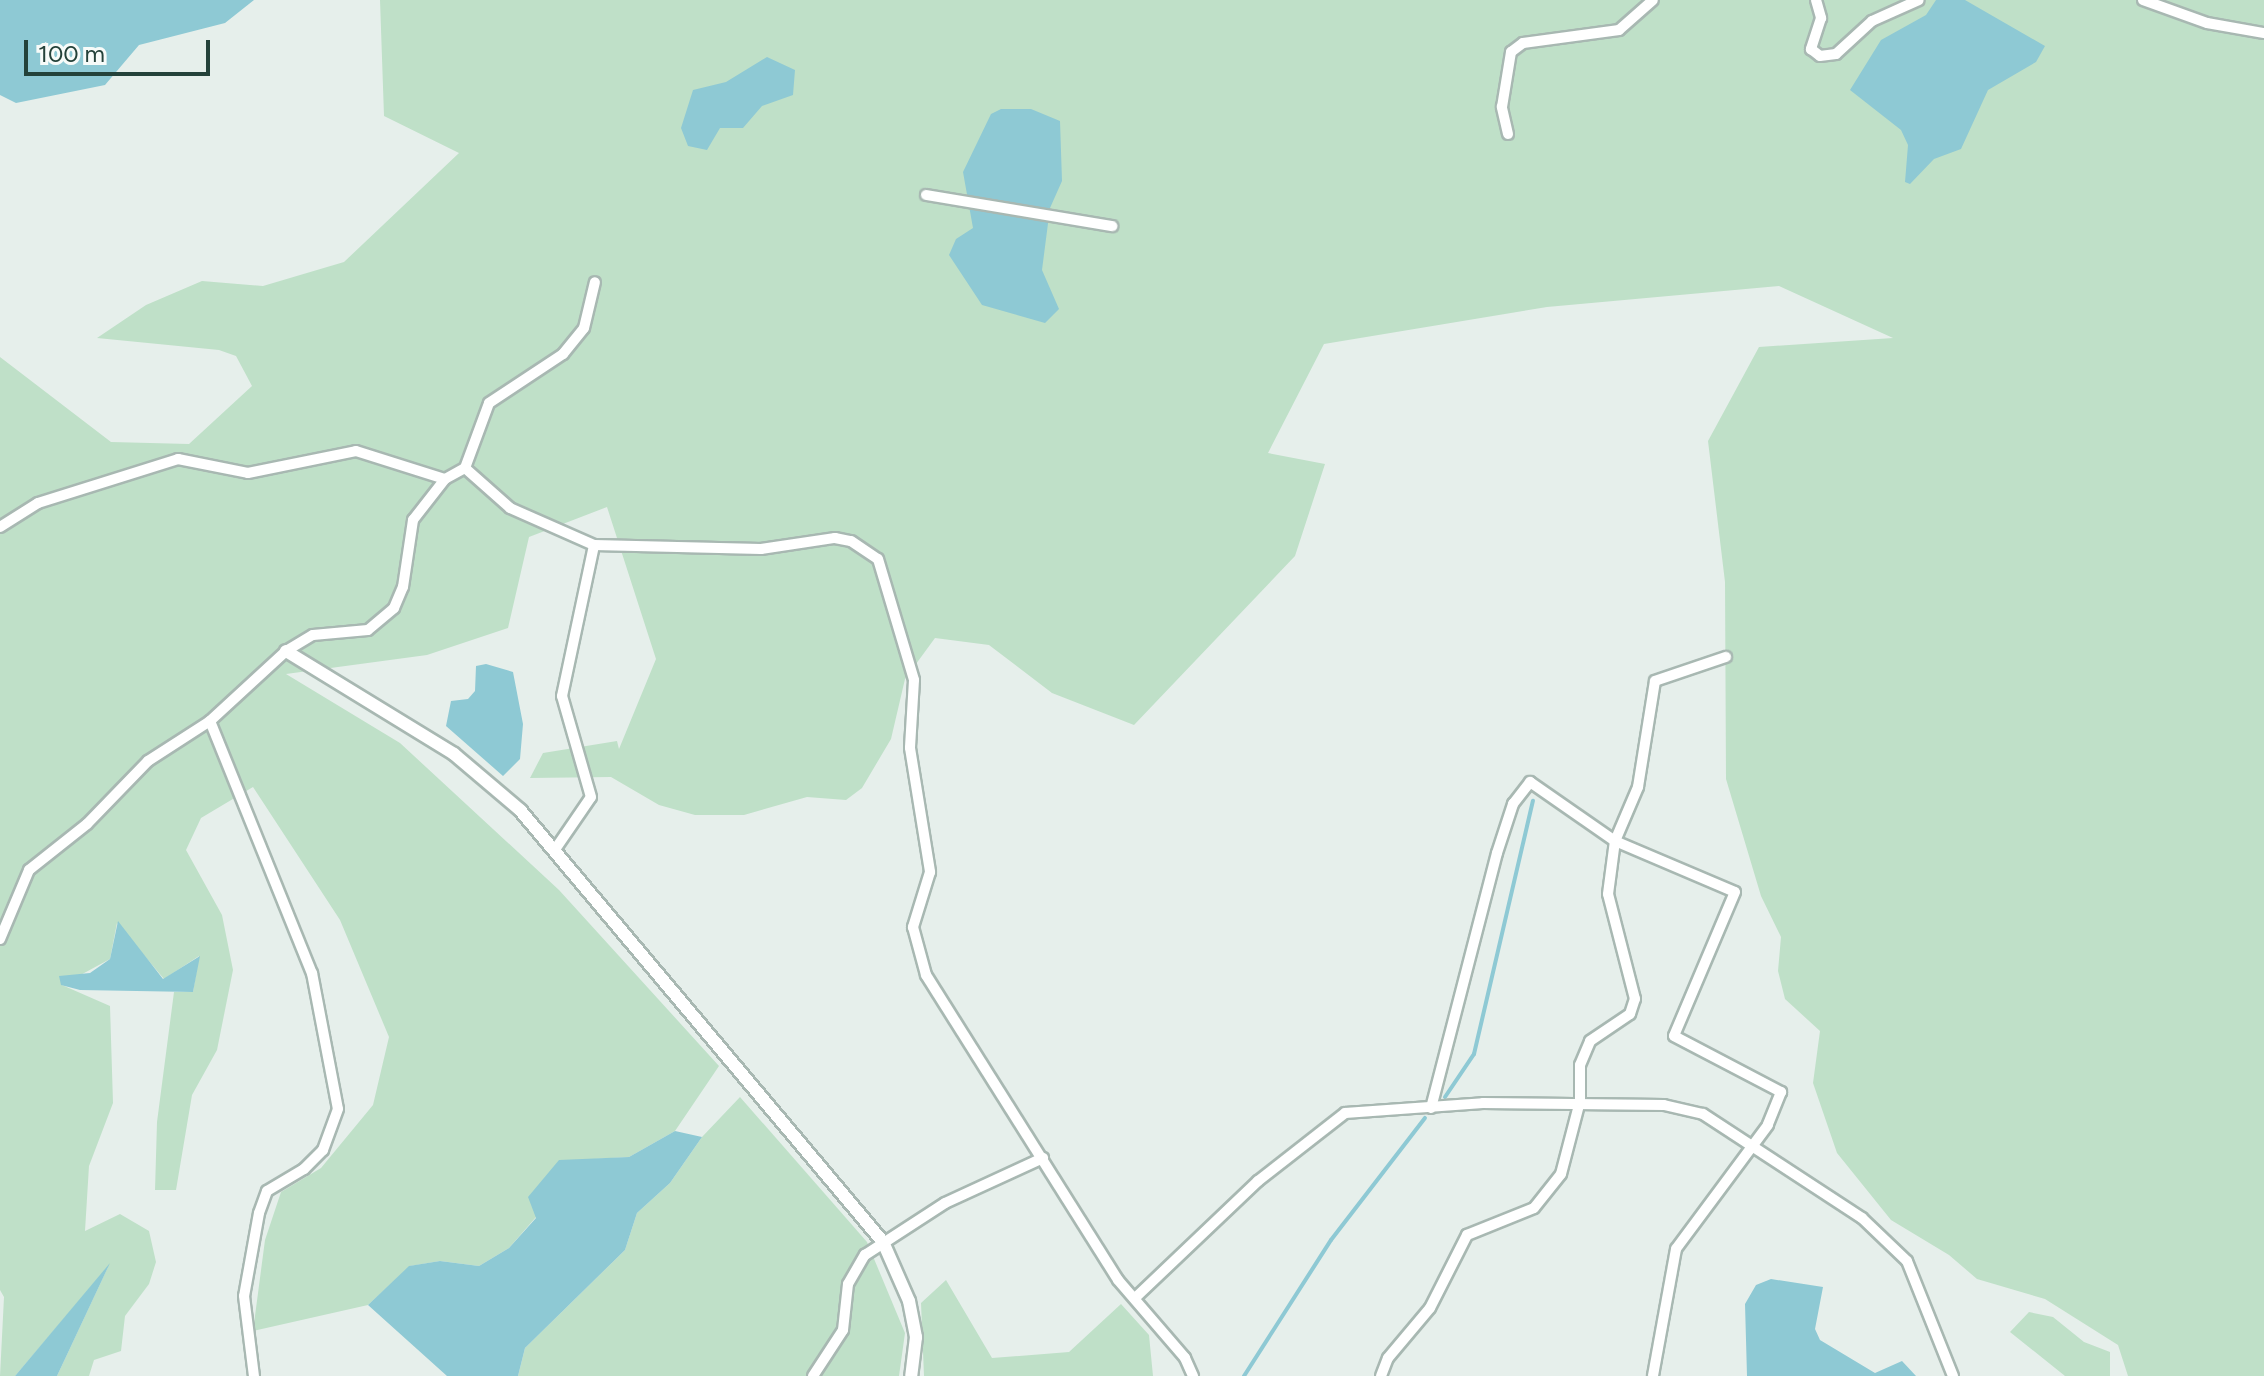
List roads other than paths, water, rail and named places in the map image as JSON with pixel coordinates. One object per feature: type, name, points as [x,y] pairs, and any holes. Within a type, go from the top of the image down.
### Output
[{"type":"street","points":[[1508,134],[1502,107],[1511,52],[1523,43],[1619,30],[1653,0]]},
{"type":"street","points":[[1816,0],[1821,18],[1811,49],[1820,56],[1836,54],[1872,21],[1919,0]]},
{"type":"street","points":[[2143,0],[2207,23],[2264,33]]},
{"type":"street","points":[[926,195],[1112,226]]},
{"type":"street","points":[[0,939],[29,870],[87,824],[148,761],[210,721],[286,651],[313,635],[368,630],[394,608],[403,587],[413,520],[445,479],[465,468],[489,403],[563,354],[584,328],[595,282]]},
{"type":"street","points":[[0,527],[38,503],[178,459],[248,473],[356,451],[445,479]]},
{"type":"street","points":[[465,468],[510,508],[594,545],[761,549],[835,538],[851,541],[878,559],[914,680],[910,748],[930,872],[913,927],[921,962],[1118,1280],[1185,1358],[1193,1376]]},
{"type":"street","points":[[554,851],[591,797],[562,696],[594,545]]},
{"type":"street","points":[[286,651],[454,754],[520,810],[883,1242],[909,1301],[916,1337],[911,1376]]},
{"type":"street","points":[[1381,1376],[1388,1358],[1430,1308],[1467,1235],[1534,1208],[1561,1174],[1580,1101],[1580,1065],[1590,1041],[1630,1014],[1635,999],[1608,894],[1615,841],[1638,787],[1655,681],[1726,657]]},
{"type":"street","points":[[210,721],[312,973],[338,1109],[323,1150],[304,1169],[267,1191],[259,1213],[244,1305],[254,1376]]},
{"type":"street","points":[[1431,1108],[1513,804],[1530,782],[1615,841],[1735,892],[1674,1036],[1781,1092],[1768,1125],[1676,1249],[1653,1376]]},
{"type":"street","points":[[1135,1298],[1258,1181],[1345,1113],[1580,1101],[1664,1105],[1703,1114],[1862,1218],[1907,1261],[1953,1376]]},
{"type":"street","points":[[813,1376],[843,1330],[854,1267],[883,1242],[945,1203],[1043,1158]]},
{"type":"water","points":[[0,0],[254,0],[225,23],[139,45],[105,85],[16,103],[0,95]]},
{"type":"water","points":[[1936,0],[1965,0],[2045,46],[2036,62],[1988,90],[1961,149],[1934,159],[1910,184],[1905,182],[1908,145],[1901,130],[1850,90],[1881,40],[1926,15]]},
{"type":"water","points":[[767,57],[795,70],[793,95],[762,106],[743,128],[720,128],[707,150],[688,146],[681,128],[693,90],[726,82]]},
{"type":"water","points":[[1001,109],[1031,109],[1060,121],[1062,181],[1050,208],[1042,270],[1059,309],[1045,323],[982,305],[949,255],[956,239],[973,228],[963,172],[991,114]]},
{"type":"water","points":[[486,664],[513,672],[523,724],[520,759],[503,776],[446,726],[451,701],[468,699],[475,691],[476,666]]},
{"type":"water","points":[[118,921],[163,979],[200,956],[193,992],[80,990],[61,985],[59,976],[90,973],[110,959]]},
{"type":"water","points":[[675,1131],[702,1137],[670,1183],[637,1213],[625,1250],[525,1348],[518,1376],[447,1376],[368,1305],[409,1266],[440,1261],[479,1266],[509,1248],[536,1218],[528,1197],[559,1160],[629,1157]]},
{"type":"water","points":[[110,1263],[57,1376],[15,1376]]},
{"type":"water","points":[[1771,1279],[1823,1287],[1815,1329],[1820,1340],[1875,1373],[1902,1361],[1916,1376],[1747,1376],[1745,1304],[1756,1285]]},
{"type":"waterway","points":[[1445,1097],[1474,1054],[1533,801]]},
{"type":"waterway","points":[[1244,1376],[1331,1240],[1425,1118]]}]
